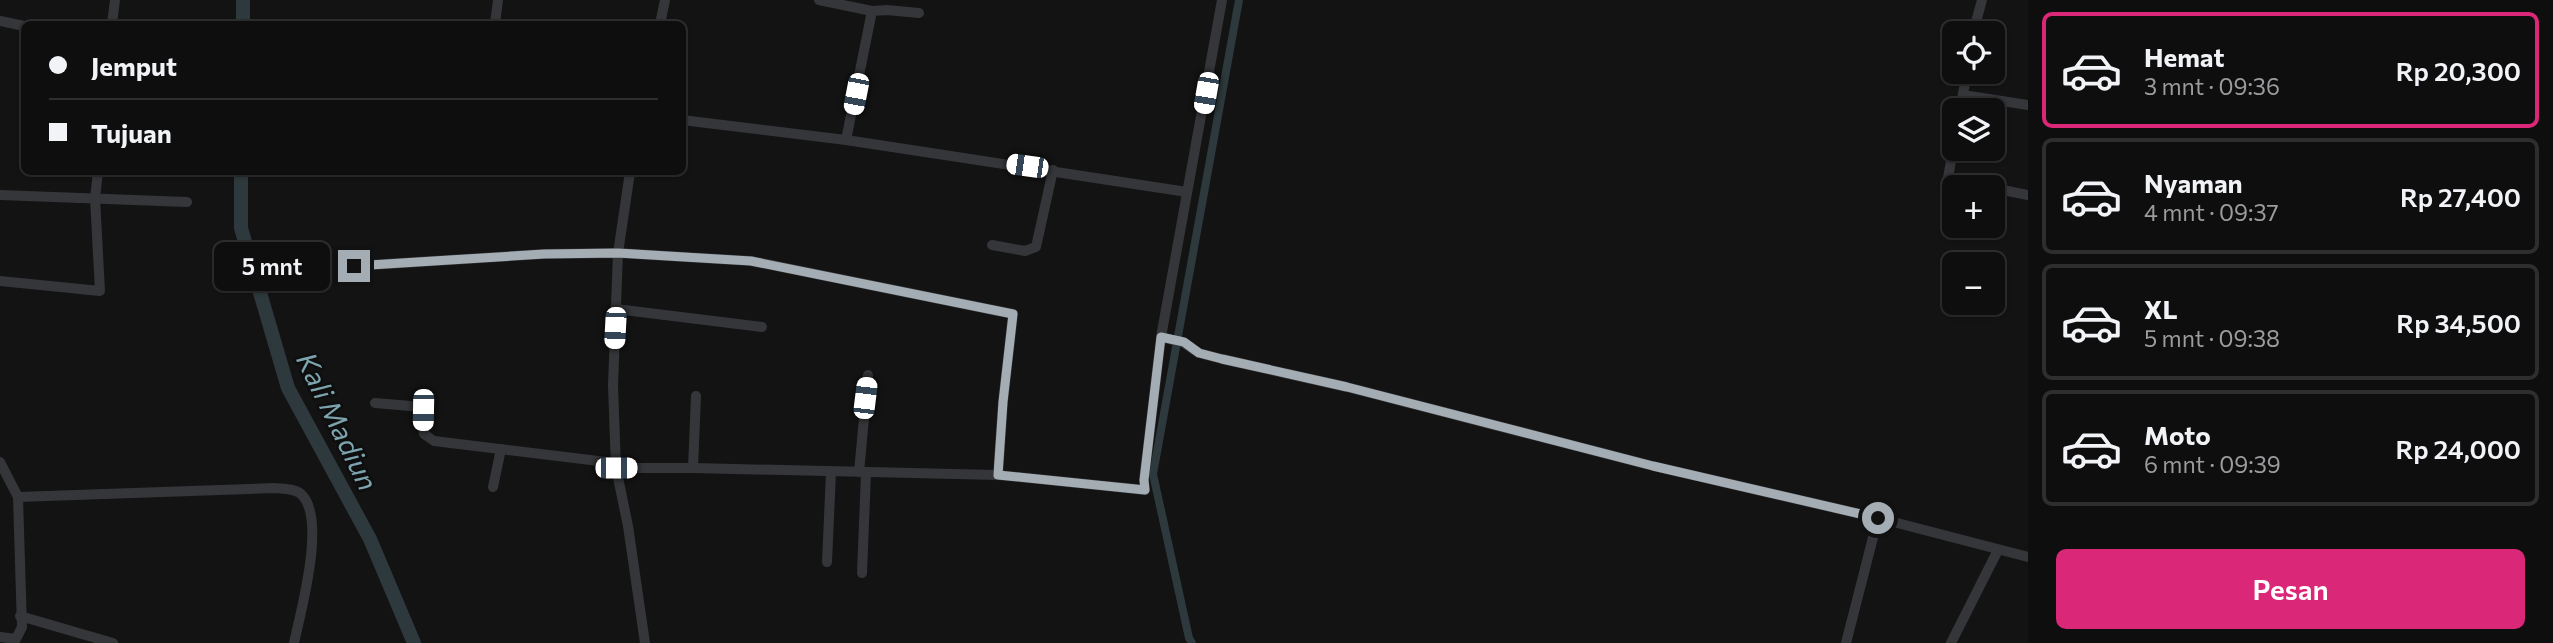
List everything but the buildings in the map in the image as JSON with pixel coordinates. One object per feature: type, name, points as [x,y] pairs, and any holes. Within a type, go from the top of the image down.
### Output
[{"type":"street","points":[[112,21],[116,0]]},
{"type":"street","points":[[495,21],[498,0]]},
{"type":"street","points":[[661,21],[665,0]]},
{"type":"street","points":[[819,0],[872,11],[919,13]]},
{"type":"street","points":[[375,403],[422,407],[424,434],[429,440],[615,466],[998,475],[1145,490],[1144,480],[1164,338],[1187,192],[1223,0]]},
{"type":"street","points":[[1976,21],[1982,0]]},
{"type":"street","points":[[846,140],[872,11]]},
{"type":"street","points":[[0,21],[21,25]]},
{"type":"street","points":[[1962,98],[1965,84]]},
{"type":"street","points":[[1963,95],[2028,105]]},
{"type":"street","points":[[686,120],[846,140],[1187,192]]},
{"type":"street","points":[[992,245],[1025,251],[1035,247],[1053,170]]},
{"type":"street","points":[[0,281],[100,291],[95,198],[98,175]]},
{"type":"street","points":[[630,175],[618,253],[612,385],[615,466],[628,526],[645,643]]},
{"type":"street","points":[[2005,191],[2028,195]]},
{"type":"street","points":[[0,195],[187,202]]},
{"type":"street","points":[[354,266],[544,254],[618,253],[751,261],[1013,314],[998,475]]},
{"type":"street","points":[[617,309],[762,327]]},
{"type":"street","points":[[1164,338],[1184,342],[1199,353],[1222,359],[1347,387],[1653,466],[1878,518],[2028,557]]},
{"type":"street","points":[[862,573],[862,472],[868,375]]},
{"type":"street","points":[[693,468],[696,396]]},
{"type":"street","points":[[493,487],[501,449]]},
{"type":"street","points":[[0,462],[18,497],[22,627],[16,641],[0,636]]},
{"type":"street","points":[[827,562],[831,472]]},
{"type":"street","points":[[18,497],[274,488],[296,491],[302,495],[313,519],[308,578],[294,643]]},
{"type":"street","points":[[1846,643],[1878,518]]},
{"type":"street","points":[[1951,643],[1998,550]]},
{"type":"street","points":[[20,616],[113,643]]},
{"type":"waterway","name":"Kali Madiun","points":[[243,0],[243,21]]},
{"type":"waterway","points":[[1192,643],[1153,474],[1239,0]]},
{"type":"waterway","name":"Kali Madiun","points":[[241,175],[241,228],[288,388],[370,539],[414,643]]},
{"type":"route","points":[[354,266],[544,254],[618,253],[751,261],[1013,314],[998,475],[1145,490],[1161,337],[1184,342],[1199,353],[1222,359],[1347,387],[1653,466],[1878,518]]}]
